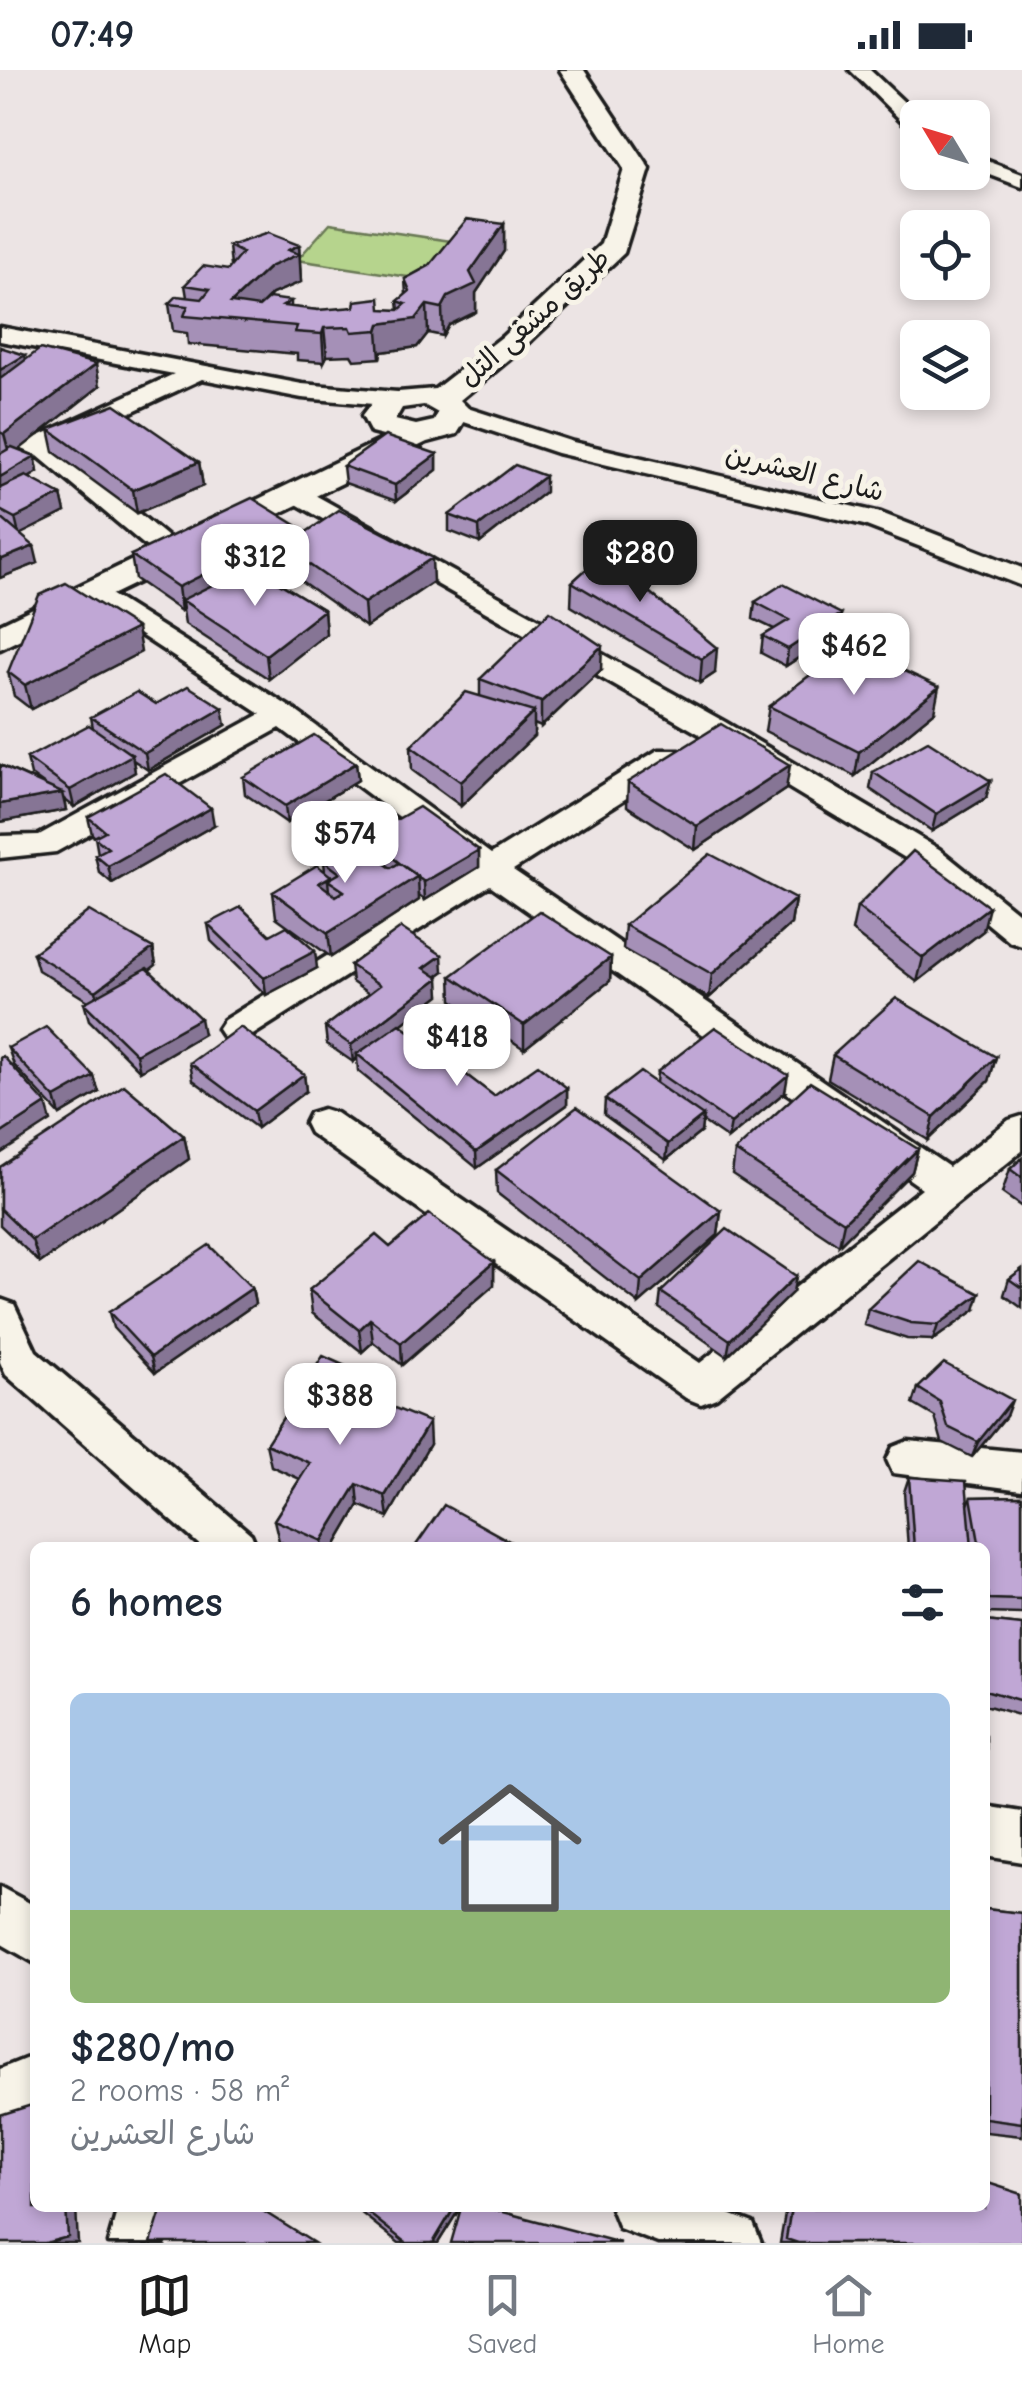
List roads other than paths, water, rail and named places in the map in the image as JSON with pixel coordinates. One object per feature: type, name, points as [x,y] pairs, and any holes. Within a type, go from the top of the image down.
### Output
[{"type":"street","name":"طريق مشفى التل","points":[[1,635],[436,420],[614,246],[637,169],[572,70]]},
{"type":"street","points":[[859,70],[900,106]]},
{"type":"street","points":[[990,169],[1022,181]]},
{"type":"street","points":[[0,334],[200,370],[385,413],[436,420]]},
{"type":"street","points":[[0,464],[200,370]]},
{"type":"street","name":"طريق مشفى التل","points":[[1,635],[385,413]]},
{"type":"street","points":[[385,413],[436,420]]},
{"type":"street","name":"شارع العشرين","points":[[436,420],[872,519],[1022,578]]},
{"type":"street","points":[[41,445],[158,542]]},
{"type":"street","points":[[295,492],[714,729],[928,857],[1022,934]]},
{"type":"street","points":[[94,592],[282,715],[490,870],[950,1188]]},
{"type":"street","points":[[0,847],[45,844],[282,715]]},
{"type":"street","points":[[236,1029],[714,729]]},
{"type":"street","points":[[323,1123],[702,1386],[1022,1130]]},
{"type":"street","points":[[0,1316],[21,1363],[227,1542]]},
{"type":"street","points":[[908,1460],[1022,1470]]},
{"type":"street","points":[[990,1832],[1022,1837]]},
{"type":"street","points":[[0,1912],[30,1933]]},
{"type":"street","points":[[0,2096],[30,2084]]},
{"type":"street","points":[[136,2243],[145,2212]]},
{"type":"street","points":[[650,2212],[733,2243]]}]
